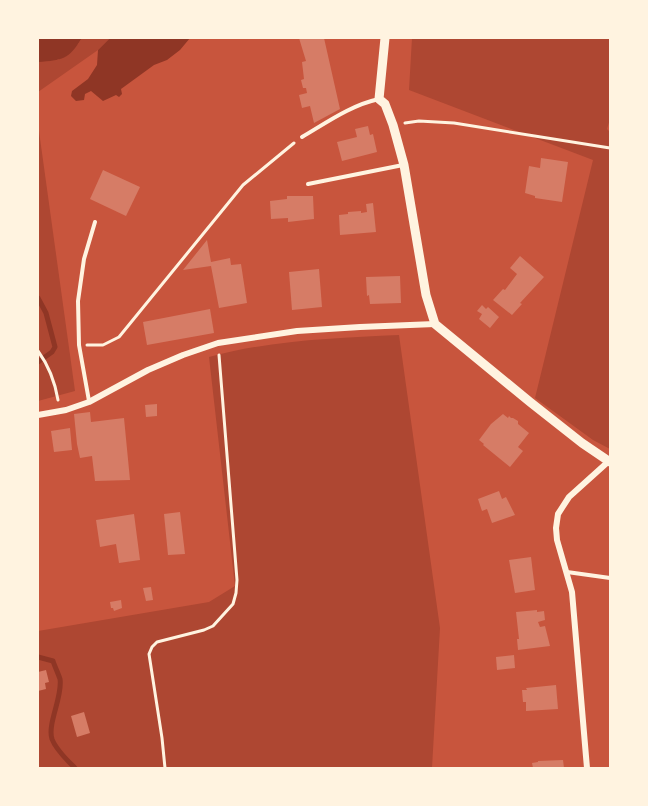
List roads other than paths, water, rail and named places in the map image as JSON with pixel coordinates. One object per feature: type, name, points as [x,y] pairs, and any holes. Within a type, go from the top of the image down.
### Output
[{"type":"street","points":[[385,38],[379,99],[385,104],[393,125],[404,165],[426,295],[435,324],[530,402],[610,462],[569,497],[558,514],[556,528],[556,540],[572,592],[587,768]]},
{"type":"street","points":[[38,415],[89,402],[148,370],[218,343],[297,331],[435,324]]},
{"type":"lane","points":[[302,137],[341,114],[369,101],[379,99]]},
{"type":"lane","points":[[308,184],[404,165]]},
{"type":"lane","points":[[89,402],[79,345],[78,301],[84,259],[95,222]]},
{"type":"lane","points":[[567,572],[610,578]]},
{"type":"waterway","points":[[38,298],[46,313],[55,347],[38,362]]},
{"type":"waterway","points":[[38,657],[53,661],[60,679],[52,739],[59,751],[75,768]]}]
